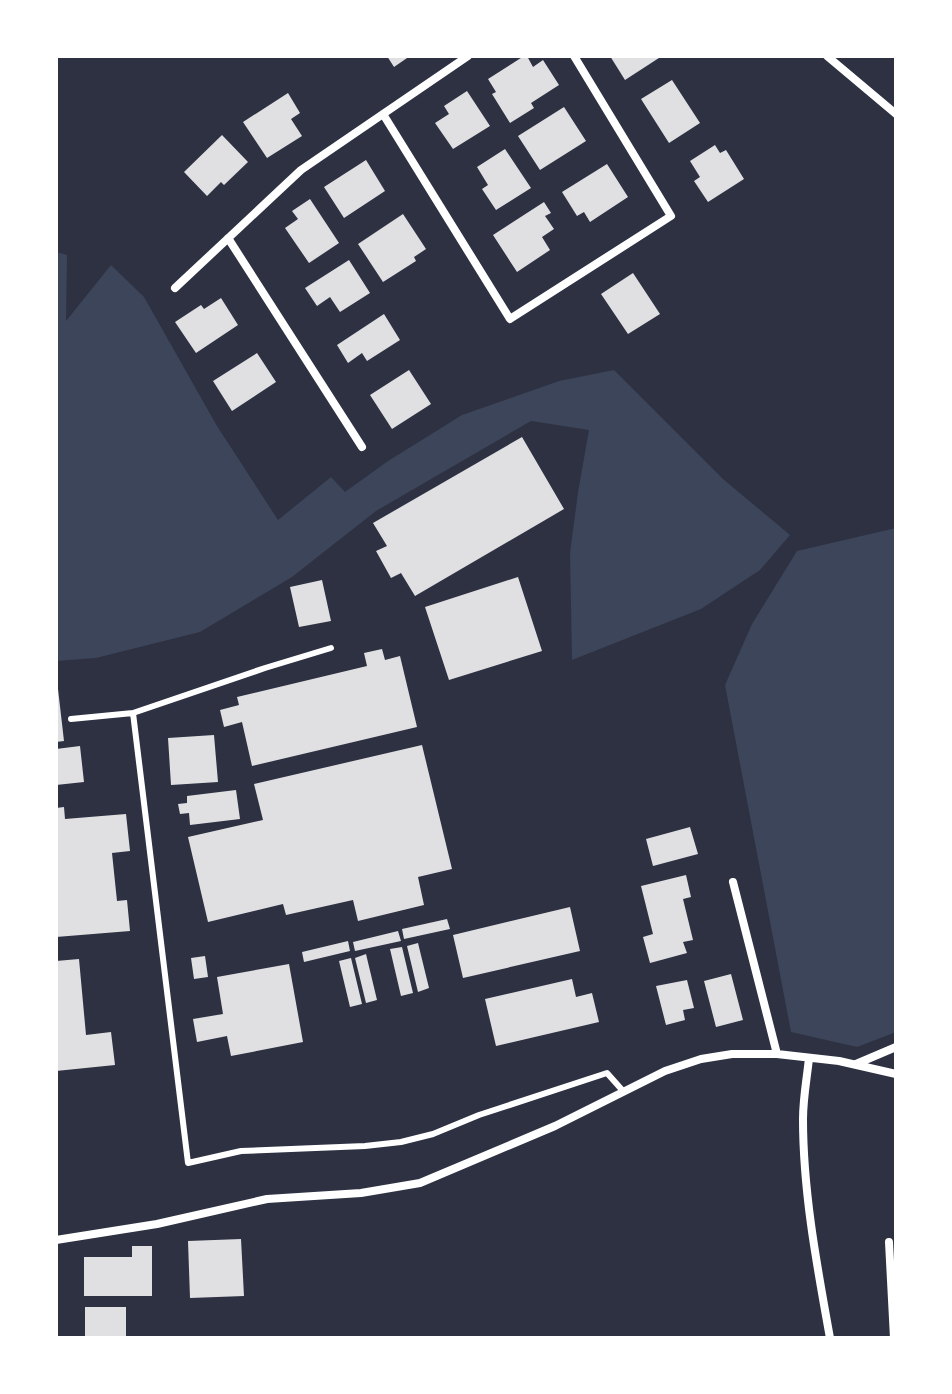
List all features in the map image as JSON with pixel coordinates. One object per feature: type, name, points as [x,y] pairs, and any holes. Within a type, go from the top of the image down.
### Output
[{"type":"street","points":[[175,288],[301,170],[468,56]]},
{"type":"street","points":[[383,114],[510,319],[671,216],[574,56]]},
{"type":"street","points":[[827,56],[896,114]]},
{"type":"street","points":[[228,238],[362,447]]},
{"type":"street","points":[[733,882],[777,1054]]},
{"type":"street","points":[[856,1064],[896,1047]]},
{"type":"street","points":[[56,1240],[157,1224],[267,1199],[361,1193],[420,1183],[555,1126],[665,1071],[701,1059],[732,1054],[777,1054],[856,1064],[896,1074]]},
{"type":"street","points":[[809,1058],[803,1117],[806,1179],[830,1338]]},
{"type":"street","points":[[889,1242],[894,1338]]},
{"type":"lane","points":[[71,719],[133,713],[331,648]]},
{"type":"lane","points":[[133,713],[188,1163],[241,1151],[401,1142],[433,1134],[493,1110],[607,1073],[623,1091]]},
{"type":"shaded area","points":[[56,252],[67,255],[66,321],[111,265],[144,297],[217,426],[278,520],[331,477],[345,492],[462,415],[559,381],[614,370],[723,479],[790,535],[760,570],[701,609],[572,660],[570,553],[589,430],[531,421],[376,511],[292,577],[200,632],[96,658],[56,661]]},
{"type":"shaded area","points":[[896,528],[896,1032],[857,1047],[791,1032],[725,685],[752,624],[797,551]]},
{"type":"building","points":[[387,56],[410,56],[394,67]]},
{"type":"building","points":[[524,56],[533,67],[543,60],[559,85],[531,103],[534,108],[510,123],[492,94],[496,92],[488,79]]},
{"type":"building","points":[[610,56],[662,56],[625,80]]},
{"type":"building","points":[[672,80],[700,123],[669,143],[641,99]]},
{"type":"building","points":[[467,91],[490,126],[453,149],[435,123],[449,114],[444,106]]},
{"type":"building","points":[[288,93],[300,113],[291,119],[302,136],[267,158],[243,122]]},
{"type":"building","points":[[564,107],[586,141],[540,170],[518,136]]},
{"type":"building","points":[[222,135],[248,162],[207,196],[184,172]]},
{"type":"building","points":[[715,145],[720,153],[726,150],[744,179],[708,202],[694,181],[700,177],[690,161]]},
{"type":"building","points":[[505,149],[531,188],[496,210],[482,189],[488,185],[477,167]]},
{"type":"building","points":[[366,160],[385,191],[344,218],[324,187]]},
{"type":"building","points":[[607,164],[628,197],[590,222],[584,212],[577,216],[562,192]]},
{"type":"building","points":[[310,199],[339,243],[309,263],[285,228],[298,219],[292,211]]},
{"type":"building","points":[[544,202],[551,213],[545,216],[554,229],[542,237],[550,250],[517,272],[493,235]]},
{"type":"building","points":[[403,214],[426,249],[414,257],[416,261],[383,282],[358,244]]},
{"type":"building","points":[[349,260],[370,293],[340,312],[330,297],[317,306],[305,288]]},
{"type":"building","points":[[633,273],[660,314],[628,334],[601,294]]},
{"type":"building","points":[[221,298],[238,325],[196,353],[175,322],[201,305],[204,309]]},
{"type":"building","points":[[384,314],[400,340],[367,361],[362,353],[348,363],[337,345]]},
{"type":"building","points":[[257,353],[276,382],[232,411],[213,381]]},
{"type":"building","points":[[409,370],[431,404],[392,429],[370,395]]},
{"type":"building","points":[[522,437],[564,509],[415,596],[401,573],[391,578],[376,551],[387,546],[373,523]]},
{"type":"building","points":[[518,577],[542,651],[449,680],[425,607]]},
{"type":"building","points":[[322,580],[331,621],[299,627],[290,587]]},
{"type":"building","points":[[382,649],[385,660],[400,656],[417,727],[252,766],[242,722],[224,727],[220,710],[239,705],[237,697],[367,666],[364,653]]},
{"type":"building","points":[[56,689],[64,741],[56,742]]},
{"type":"building","points":[[214,735],[218,782],[171,785],[168,738]]},
{"type":"building","points":[[422,745],[452,869],[418,877],[424,905],[358,921],[353,900],[286,915],[283,904],[208,922],[188,837],[263,820],[254,784]]},
{"type":"building","points":[[80,746],[84,782],[56,785],[56,749]]},
{"type":"building","points":[[236,790],[240,819],[190,825],[189,813],[180,814],[178,804],[187,803],[187,796]]},
{"type":"building","points":[[64,807],[65,819],[126,814],[130,851],[112,853],[117,901],[127,900],[130,931],[56,937],[56,808]]},
{"type":"building","points":[[690,827],[698,854],[653,866],[646,839]]},
{"type":"building","points":[[686,875],[691,897],[683,899],[693,940],[683,942],[687,953],[650,963],[643,937],[653,934],[641,886]]},
{"type":"building","points":[[570,907],[580,951],[463,978],[453,935]]},
{"type":"building","points":[[447,919],[450,929],[404,939],[402,929]]},
{"type":"building","points":[[398,931],[401,941],[355,951],[353,942]]},
{"type":"building","points":[[348,941],[350,951],[304,962],[302,952]]},
{"type":"building","points":[[418,943],[429,988],[418,992],[407,946]]},
{"type":"building","points":[[402,947],[413,993],[401,996],[390,949]]},
{"type":"building","points":[[366,954],[377,1000],[366,1003],[355,958]]},
{"type":"building","points":[[205,956],[208,977],[194,979],[191,958]]},
{"type":"building","points":[[351,958],[362,1004],[350,1007],[339,961]]},
{"type":"building","points":[[79,959],[86,1035],[111,1032],[115,1065],[56,1071],[56,961]]},
{"type":"building","points":[[289,964],[303,1042],[231,1056],[227,1036],[197,1042],[193,1019],[223,1014],[217,977]]},
{"type":"building","points":[[731,974],[743,1020],[716,1027],[704,981]]},
{"type":"building","points":[[572,979],[576,997],[592,993],[599,1022],[496,1046],[485,999]]},
{"type":"building","points":[[687,980],[694,1008],[683,1010],[685,1020],[666,1025],[656,986]]},
{"type":"building","points":[[241,1239],[244,1296],[190,1298],[188,1241]]},
{"type":"building","points":[[132,1246],[152,1246],[152,1296],[84,1296],[84,1257],[132,1257]]},
{"type":"building","points":[[85,1307],[126,1307],[126,1338],[85,1338]]}]
